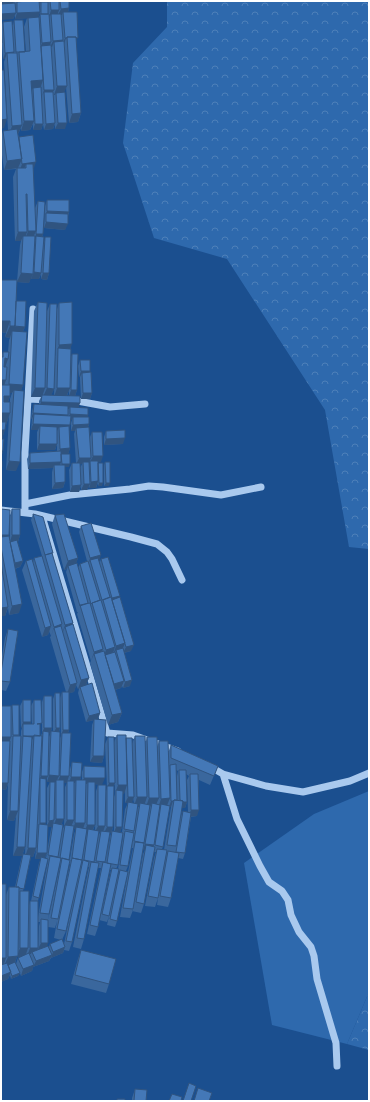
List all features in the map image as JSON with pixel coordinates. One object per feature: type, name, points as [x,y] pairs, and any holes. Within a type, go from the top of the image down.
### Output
[{"type":"street","points":[[24,513],[25,452],[32,309]]},
{"type":"street","points":[[28,399],[75,401],[110,407],[145,404]]},
{"type":"street","points":[[25,504],[70,495],[149,486],[221,495],[261,487]]},
{"type":"street","points":[[1,510],[42,516],[157,544],[167,552],[172,559],[182,580]]},
{"type":"street","points":[[42,516],[107,733],[133,735],[188,755]]},
{"type":"street","points":[[202,763],[223,774],[266,786],[303,792],[350,781],[369,772]]},
{"type":"street","points":[[223,774],[237,819],[260,866],[269,882],[282,891],[288,900],[291,916],[299,932],[311,947],[314,956],[317,979],[336,1043],[337,1066]]},
{"type":"green space","points":[[167,1],[369,1],[369,549],[349,547],[325,410],[227,259],[154,238],[123,143],[133,63],[167,27]]},
{"type":"green space","points":[[369,791],[369,992],[347,1044],[272,1025],[244,863],[314,814]]},
{"type":"green space","points":[[369,992],[369,1050],[347,1044]]},
{"type":"building","points":[[39,1],[40,12],[17,13],[17,2]]},
{"type":"building","points":[[50,1],[59,1],[59,10],[51,10]]},
{"type":"building","points":[[60,1],[69,1],[69,8],[61,9]]},
{"type":"building","points":[[41,2],[48,2],[48,14],[41,14]]},
{"type":"building","points":[[15,3],[16,13],[1,14],[1,4]]},
{"type":"building","points":[[63,12],[77,12],[78,38],[65,38]]},
{"type":"building","points":[[40,14],[49,14],[51,42],[42,43]]},
{"type":"building","points":[[51,14],[61,14],[63,40],[53,41]]},
{"type":"building","points":[[39,17],[43,80],[31,81],[34,121],[24,121],[19,52],[30,51],[28,18]]},
{"type":"building","points":[[14,20],[23,20],[25,52],[16,52]]},
{"type":"building","points":[[12,21],[14,52],[5,53],[3,22]]},
{"type":"building","points":[[67,37],[76,37],[81,113],[72,114]]},
{"type":"building","points":[[64,41],[67,86],[57,86],[54,42]]},
{"type":"building","points":[[51,45],[54,90],[44,90],[41,46]]},
{"type":"building","points":[[7,53],[17,53],[22,125],[12,126]]},
{"type":"building","points":[[1,70],[4,70],[7,119],[1,120]]},
{"type":"building","points":[[41,87],[43,124],[35,124],[33,88]]},
{"type":"building","points":[[44,92],[53,92],[55,123],[46,124]]},
{"type":"building","points":[[65,92],[67,123],[58,123],[56,93]]},
{"type":"building","points":[[17,129],[22,159],[7,161],[3,131]]},
{"type":"building","points":[[33,135],[36,162],[22,164],[19,137]]},
{"type":"building","points":[[26,164],[33,164],[36,231],[28,231],[26,194],[27,232],[18,232],[17,168],[26,168]]},
{"type":"building","points":[[47,200],[69,200],[69,212],[47,211]]},
{"type":"building","points":[[38,201],[45,202],[43,234],[36,234]]},
{"type":"building","points":[[46,213],[68,214],[68,224],[46,222]]},
{"type":"building","points":[[23,236],[35,236],[33,274],[21,273]]},
{"type":"building","points":[[36,236],[44,237],[41,273],[34,272]]},
{"type":"building","points":[[45,237],[51,237],[49,273],[43,273]]},
{"type":"building","points":[[1,280],[17,280],[15,326],[10,326],[10,321],[1,321]]},
{"type":"building","points":[[16,301],[26,301],[25,327],[14,326]]},
{"type":"building","points":[[38,302],[47,303],[45,388],[35,388]]},
{"type":"building","points":[[72,302],[72,344],[59,345],[59,303]]},
{"type":"building","points":[[50,304],[57,304],[54,389],[47,388]]},
{"type":"building","points":[[12,331],[27,332],[23,385],[9,384]]},
{"type":"building","points":[[58,348],[71,349],[70,388],[57,388]]},
{"type":"building","points":[[3,352],[9,352],[8,359],[5,358],[4,367],[7,367],[6,380],[1,380],[1,357],[3,357]]},
{"type":"building","points":[[72,354],[78,354],[77,390],[71,390]]},
{"type":"building","points":[[80,360],[90,360],[90,371],[81,371]]},
{"type":"building","points":[[91,372],[92,393],[83,393],[82,373]]},
{"type":"building","points":[[1,385],[10,385],[10,396],[4,396],[4,402],[10,402],[10,413],[1,413]]},
{"type":"building","points":[[14,390],[24,391],[20,462],[9,461]]},
{"type":"building","points":[[42,395],[80,396],[80,403],[41,402]]},
{"type":"building","points":[[34,404],[68,406],[68,415],[33,413]]},
{"type":"building","points":[[70,407],[88,408],[88,415],[70,414]]},
{"type":"building","points":[[34,414],[71,416],[70,425],[33,424]]},
{"type":"building","points":[[73,417],[89,417],[89,424],[73,425]]},
{"type":"building","points":[[1,422],[6,422],[5,430],[2,430],[2,439],[4,439],[3,451],[1,451]]},
{"type":"building","points":[[40,426],[57,427],[57,444],[39,444]]},
{"type":"building","points":[[69,426],[70,448],[60,449],[59,427]]},
{"type":"building","points":[[89,427],[91,458],[79,458],[76,428]]},
{"type":"building","points":[[125,430],[125,438],[106,439],[106,431]]},
{"type":"building","points":[[92,432],[102,432],[103,456],[93,456]]},
{"type":"building","points":[[61,451],[61,462],[30,463],[30,453]]},
{"type":"building","points":[[61,454],[70,454],[70,464],[62,464]]},
{"type":"building","points":[[90,461],[98,461],[98,481],[91,482]]},
{"type":"building","points":[[83,462],[89,462],[90,484],[84,484]]},
{"type":"building","points":[[105,462],[110,462],[110,483],[106,483]]},
{"type":"building","points":[[72,463],[80,463],[81,485],[72,486]]},
{"type":"building","points":[[98,463],[103,463],[103,483],[99,483]]},
{"type":"building","points":[[54,465],[65,465],[65,482],[55,483]]},
{"type":"building","points":[[1,509],[10,510],[9,535],[1,535]]},
{"type":"building","points":[[12,509],[20,509],[20,535],[12,535]]},
{"type":"building","points":[[33,514],[43,517],[53,553],[45,555]]},
{"type":"building","points":[[64,514],[78,558],[68,561],[55,515]]},
{"type":"building","points":[[91,523],[101,555],[90,558],[81,526]]},
{"type":"building","points":[[9,536],[22,604],[12,606],[1,547],[1,537]]},
{"type":"building","points":[[17,540],[23,561],[15,563],[10,542]]},
{"type":"building","points":[[52,553],[73,623],[65,625],[45,555]]},
{"type":"building","points":[[42,556],[62,624],[54,627],[34,558]]},
{"type":"building","points":[[108,557],[120,596],[112,598],[101,559]]},
{"type":"building","points":[[98,558],[110,597],[102,600],[90,560]]},
{"type":"building","points":[[32,559],[51,626],[45,628],[26,561]]},
{"type":"building","points":[[88,561],[100,600],[91,604],[80,564]]},
{"type":"building","points":[[1,563],[8,607],[1,608]]},
{"type":"building","points":[[77,563],[88,603],[80,606],[68,566]]},
{"type":"building","points":[[111,597],[125,643],[116,646],[103,600]]},
{"type":"building","points":[[120,597],[134,645],[126,647],[112,600]]},
{"type":"building","points":[[101,600],[115,647],[106,650],[92,603]]},
{"type":"building","points":[[90,603],[103,649],[94,652],[80,605]]},
{"type":"building","points":[[73,624],[89,678],[81,680],[65,627]]},
{"type":"building","points":[[61,626],[77,683],[70,685],[54,628]]},
{"type":"building","points":[[8,629],[18,631],[10,682],[1,681],[1,672]]},
{"type":"building","points":[[123,648],[132,680],[125,682],[116,650]]},
{"type":"building","points":[[104,651],[122,713],[112,715],[94,654]]},
{"type":"building","points":[[115,652],[124,681],[114,684],[105,655]]},
{"type":"building","points":[[92,683],[100,713],[89,716],[80,687]]},
{"type":"building","points":[[62,692],[69,692],[69,730],[63,730]]},
{"type":"building","points":[[55,693],[60,693],[60,728],[56,728]]},
{"type":"building","points":[[44,696],[52,696],[52,728],[44,728]]},
{"type":"building","points":[[23,700],[31,700],[31,722],[23,722]]},
{"type":"building","points":[[34,700],[41,700],[42,723],[37,724],[40,724],[40,736],[23,736],[23,724],[34,724]]},
{"type":"building","points":[[12,705],[19,705],[19,735],[13,735]]},
{"type":"building","points":[[1,706],[11,706],[11,737],[1,737]]},
{"type":"building","points":[[94,719],[106,720],[104,756],[93,756]]},
{"type":"building","points":[[43,731],[49,732],[48,776],[41,776]]},
{"type":"building","points":[[51,731],[60,732],[59,776],[49,775]]},
{"type":"building","points":[[62,733],[71,733],[69,776],[60,776]]},
{"type":"building","points":[[34,735],[42,736],[36,848],[28,848]]},
{"type":"building","points":[[117,735],[126,735],[127,785],[118,785]]},
{"type":"building","points":[[13,736],[21,736],[18,811],[10,811]]},
{"type":"building","points":[[23,736],[32,737],[25,847],[17,847]]},
{"type":"building","points":[[135,736],[145,736],[147,797],[137,797]]},
{"type":"building","points":[[108,737],[114,737],[115,783],[109,783]]},
{"type":"building","points":[[147,737],[157,737],[159,798],[149,798]]},
{"type":"building","points":[[126,738],[132,738],[134,797],[128,797]]},
{"type":"building","points":[[1,741],[10,741],[8,783],[1,783]]},
{"type":"building","points":[[159,741],[168,741],[170,798],[161,799]]},
{"type":"building","points":[[171,745],[218,766],[214,776],[171,758]]},
{"type":"building","points":[[72,762],[82,763],[81,777],[71,777]]},
{"type":"building","points":[[176,764],[177,800],[171,801],[170,765]]},
{"type":"building","points":[[84,766],[105,767],[105,778],[84,778]]},
{"type":"building","points":[[179,770],[186,770],[187,802],[180,800]]},
{"type":"building","points":[[190,774],[198,774],[199,810],[191,810]]},
{"type":"building","points":[[40,778],[46,779],[46,823],[40,823]]},
{"type":"building","points":[[56,780],[64,780],[64,819],[56,819]]},
{"type":"building","points":[[76,780],[86,780],[85,823],[75,823]]},
{"type":"building","points":[[67,781],[74,781],[74,820],[67,820]]},
{"type":"building","points":[[50,782],[55,782],[54,820],[49,821]]},
{"type":"building","points":[[88,782],[95,782],[95,825],[87,825]]},
{"type":"building","points":[[98,785],[106,785],[105,826],[98,826]]},
{"type":"building","points":[[107,786],[114,786],[113,827],[107,827]]},
{"type":"building","points":[[116,790],[123,791],[122,827],[116,827]]},
{"type":"building","points":[[174,800],[183,801],[176,846],[167,845]]},
{"type":"building","points":[[128,802],[138,804],[134,831],[124,829]]},
{"type":"building","points":[[140,803],[150,805],[144,843],[134,841]]},
{"type":"building","points":[[152,803],[160,805],[154,845],[145,844]]},
{"type":"building","points":[[161,804],[170,806],[163,847],[155,845]]},
{"type":"building","points":[[183,811],[191,813],[185,853],[176,852]]},
{"type":"building","points":[[53,823],[63,825],[58,857],[48,855]]},
{"type":"building","points":[[39,824],[48,825],[47,853],[37,853]]},
{"type":"building","points":[[65,825],[74,826],[69,860],[60,858]]},
{"type":"building","points":[[76,827],[87,829],[82,860],[72,858]]},
{"type":"building","points":[[88,829],[99,831],[94,862],[84,860]]},
{"type":"building","points":[[101,831],[110,832],[105,862],[96,861]]},
{"type":"building","points":[[112,831],[123,833],[118,865],[107,863]]},
{"type":"building","points":[[125,831],[134,833],[128,866],[120,865]]},
{"type":"building","points":[[135,842],[144,843],[133,909],[123,908]]},
{"type":"building","points":[[146,845],[155,847],[144,904],[136,902]]},
{"type":"building","points":[[157,849],[167,850],[158,898],[148,896]]},
{"type":"building","points":[[168,851],[179,853],[171,898],[160,896]]},
{"type":"building","points":[[23,854],[31,855],[24,889],[16,887]]},
{"type":"building","points":[[50,856],[61,858],[49,914],[40,913]]},
{"type":"building","points":[[41,857],[48,859],[39,898],[33,896]]},
{"type":"building","points":[[62,858],[70,860],[58,919],[51,918]]},
{"type":"building","points":[[72,858],[82,860],[66,931],[57,929]]},
{"type":"building","points":[[83,860],[89,862],[72,942],[66,941]]},
{"type":"building","points":[[91,862],[99,863],[84,939],[77,938]]},
{"type":"building","points":[[103,862],[111,864],[98,927],[90,925]]},
{"type":"building","points":[[112,868],[119,869],[109,916],[102,914]]},
{"type":"building","points":[[120,870],[128,872],[117,921],[110,919]]},
{"type":"building","points":[[1,884],[6,884],[6,958],[1,958]]},
{"type":"building","points":[[9,887],[19,887],[18,956],[8,957]]},
{"type":"building","points":[[20,891],[29,891],[28,948],[20,948]]},
{"type":"building","points":[[30,901],[38,901],[38,948],[30,948]]},
{"type":"building","points":[[41,919],[48,920],[48,943],[41,943]]},
{"type":"building","points":[[62,939],[65,947],[53,952],[50,944]]},
{"type":"building","points":[[48,946],[52,955],[36,961],[32,952]]},
{"type":"building","points":[[81,950],[116,959],[109,984],[75,975]]},
{"type":"building","points":[[29,953],[34,965],[23,969],[18,958]]},
{"type":"building","points":[[15,962],[20,973],[12,976],[8,965]]},
{"type":"building","points":[[7,963],[11,972],[1,976],[1,965]]},
{"type":"building","points":[[189,1083],[196,1086],[191,1101],[183,1101]]},
{"type":"building","points":[[198,1088],[212,1093],[209,1101],[194,1101]]},
{"type":"building","points":[[135,1089],[147,1090],[146,1101],[134,1101]]},
{"type":"building","points":[[172,1094],[182,1097],[181,1101],[169,1101]]},
{"type":"building","points":[[117,1099],[125,1099],[125,1101],[117,1101]]}]
